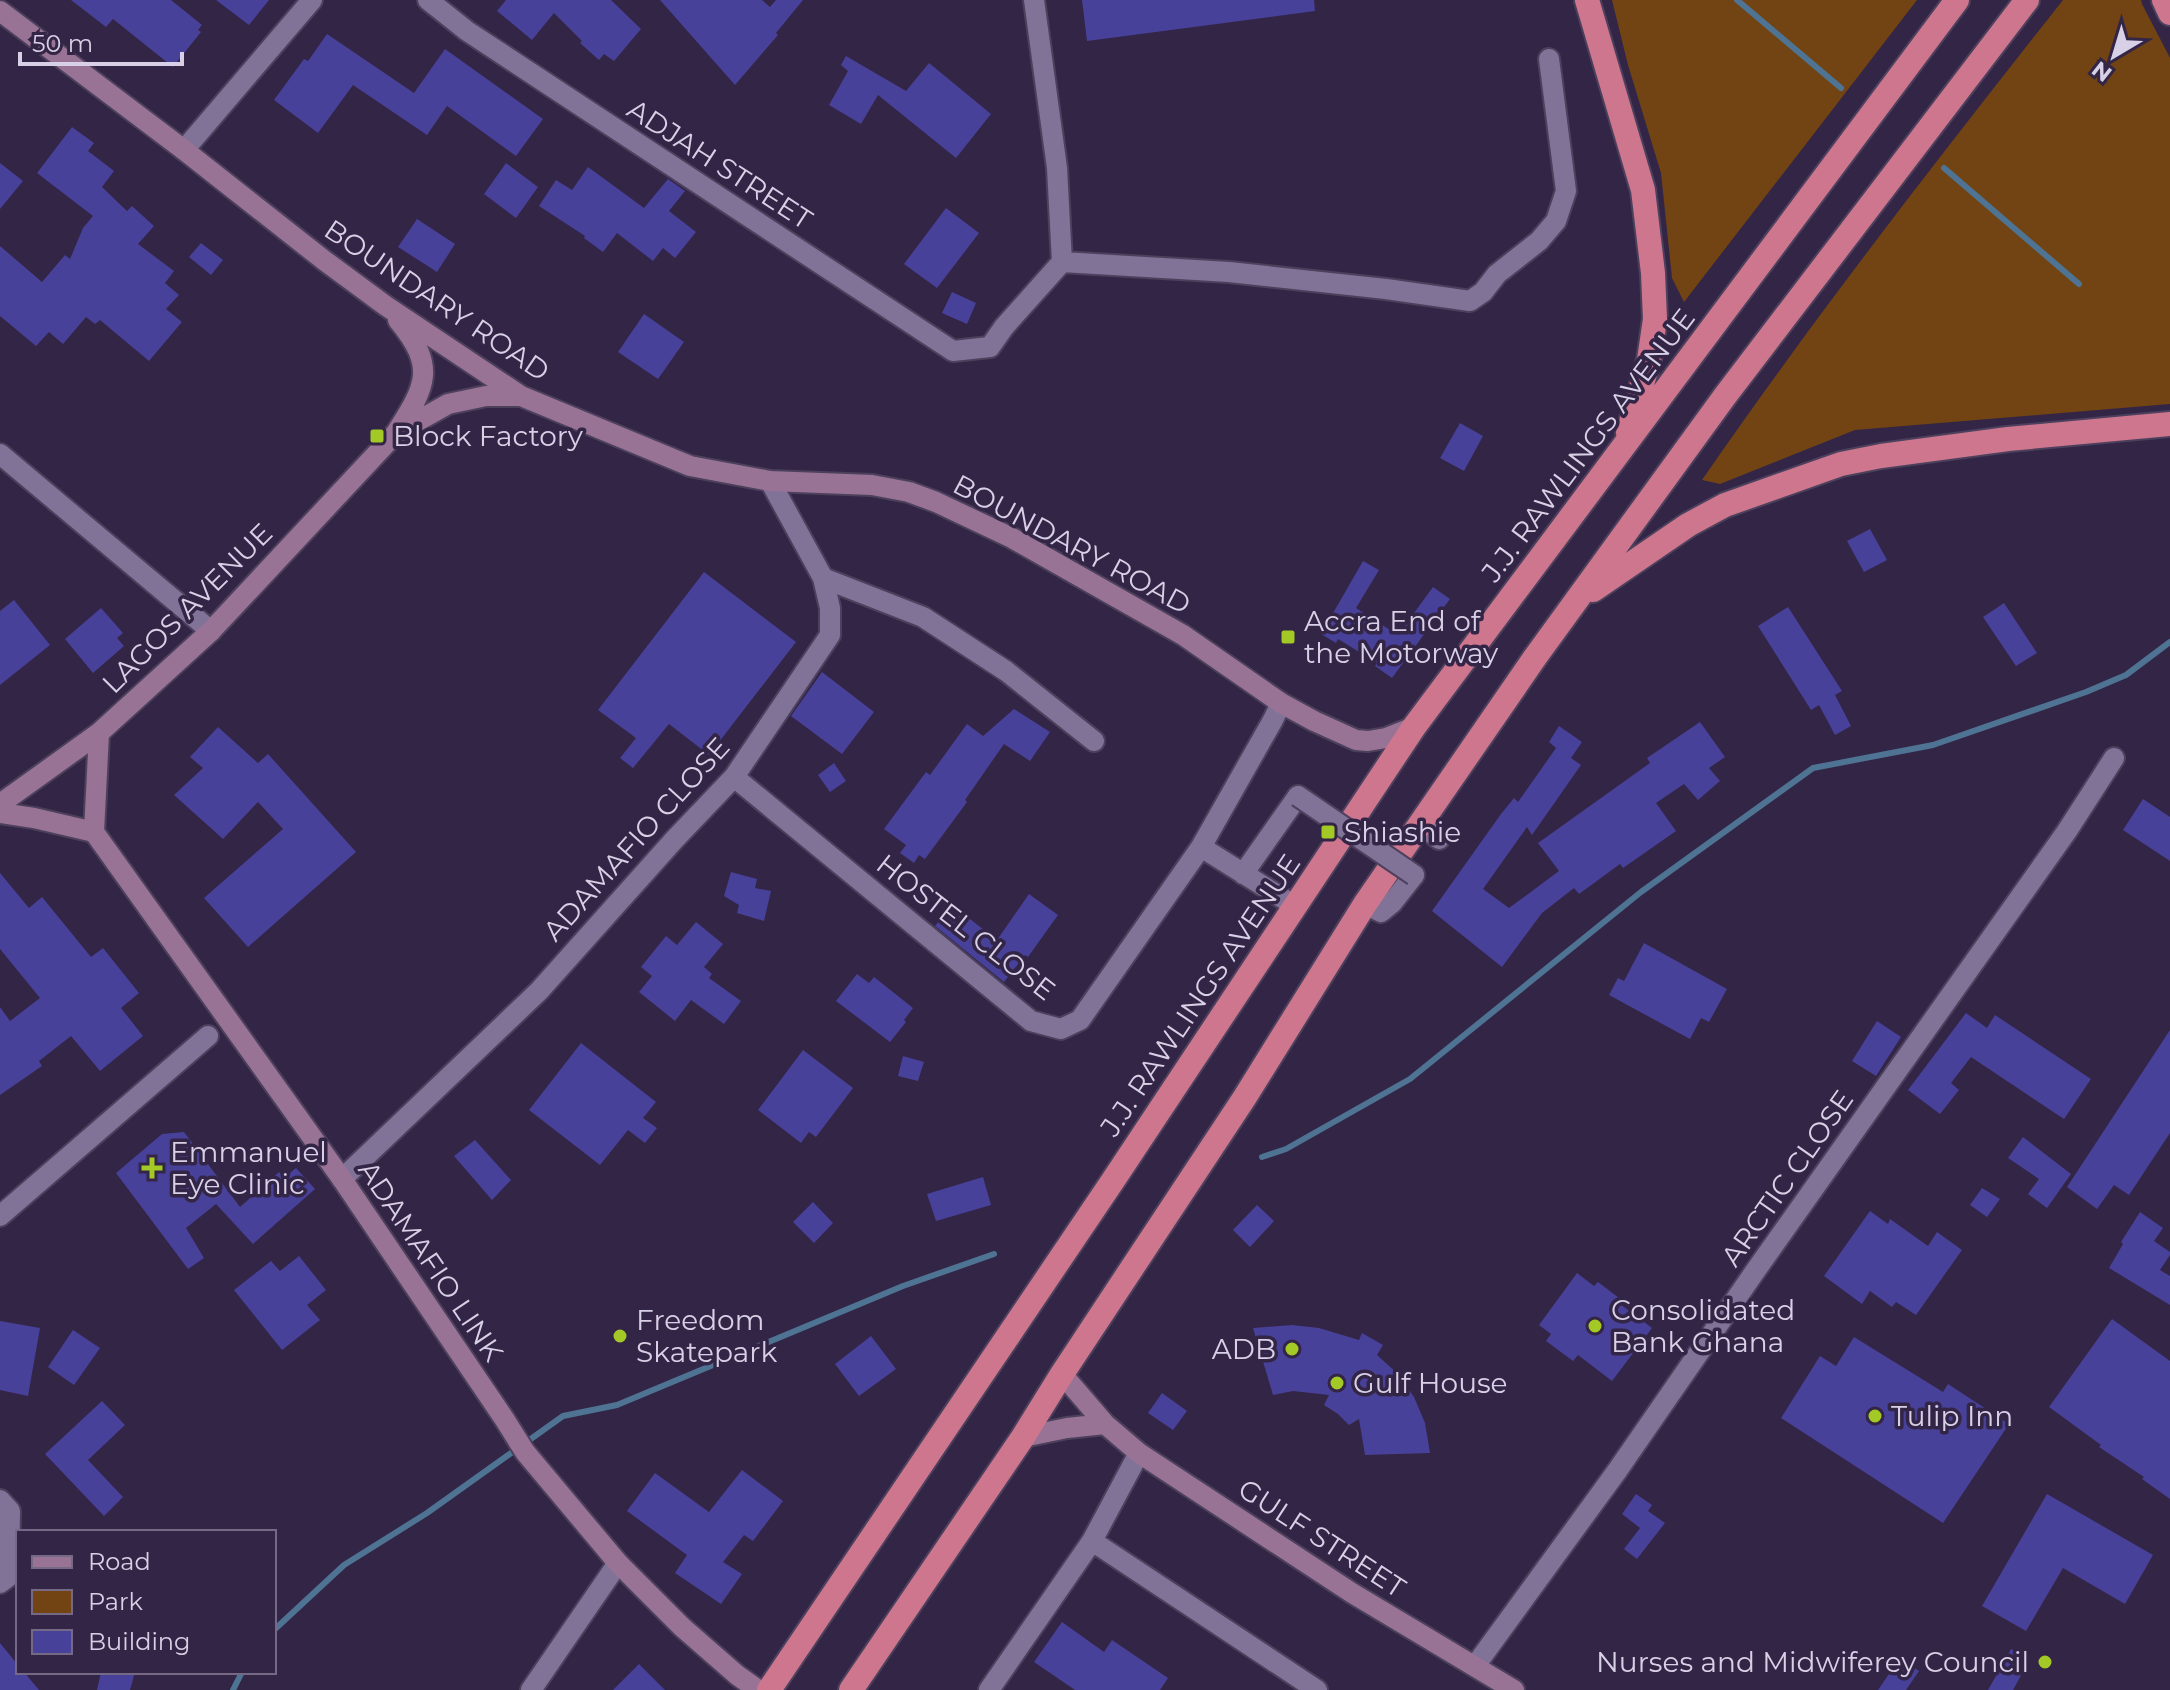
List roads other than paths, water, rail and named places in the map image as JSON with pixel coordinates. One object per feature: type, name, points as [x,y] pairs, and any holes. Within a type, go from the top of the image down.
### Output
[{"type":"highway","points":[[1587,0],[1643,190],[1653,273],[1655,319],[1649,360],[1624,447]]},
{"type":"highway","name":"J.J. RAWLINGS AVENUE","points":[[769,1690],[1414,727],[1957,0]]},
{"type":"highway","points":[[851,1690],[1023,1437],[1245,1097],[1365,904],[1429,832],[1536,656],[1725,396],[2027,0]]},
{"type":"highway","points":[[2164,0],[2170,13]]},
{"type":"highway","points":[[1578,600],[1688,525],[1725,505],[1841,464],[2008,439],[2170,424]]},
{"type":"street","points":[[184,150],[312,0]]},
{"type":"street","name":"ADJAH STREET","points":[[428,0],[467,31],[953,351],[990,347],[1062,262]]},
{"type":"street","points":[[1034,0],[1057,168],[1062,262],[1229,272],[1470,301],[1483,292],[1497,274],[1539,241],[1556,221],[1566,191],[1549,59]]},
{"type":"street","name":"BOUNDARY ROAD","points":[[0,11],[325,261],[386,306],[521,396],[690,466],[770,481],[872,485],[909,492],[936,502],[1012,538],[1183,635],[1281,703],[1314,721],[1356,740],[1368,741],[1414,727]]},
{"type":"street","name":"LAGOS AVENUE","points":[[0,804],[99,733],[211,631],[396,433],[419,397],[425,366],[413,338],[386,306]]},
{"type":"street","name":"LAGOS AVENUE","points":[[396,433],[448,404],[486,396],[521,396]]},
{"type":"street","points":[[0,454],[211,631]]},
{"type":"street","name":"ADAMAFIO CLOSE","points":[[342,1179],[539,991],[734,777],[830,635],[830,608],[823,578],[770,481]]},
{"type":"street","points":[[823,578],[923,617],[1006,671],[1094,741]]},
{"type":"street","name":"HOSTEL CLOSE","points":[[734,777],[1031,1021],[1061,1029],[1080,1020],[1201,847],[1281,703]]},
{"type":"street","points":[[0,813],[94,832],[99,733]]},
{"type":"street","name":"ARCTIC CLOSE","points":[[1475,1666],[1617,1471],[2067,831],[2114,758]]},
{"type":"street","points":[[1243,874],[1298,796],[1414,875],[1381,912],[1365,904]]},
{"type":"street","name":"ADAMAFIO LINK","points":[[94,832],[342,1179],[525,1452],[618,1563],[682,1627],[758,1690]]},
{"type":"street","points":[[1201,847],[1295,906]]},
{"type":"street","points":[[0,1216],[208,1036]]},
{"type":"street","name":"GULF STREET","points":[[1062,1374],[1105,1424],[1139,1453],[1352,1593],[1514,1690]]},
{"type":"street","points":[[1023,1437],[1105,1424]]},
{"type":"street","points":[[989,1690],[1092,1541],[1139,1453]]},
{"type":"street","points":[[0,1500],[10,1511],[9,1576],[0,1583]]},
{"type":"street","points":[[1092,1541],[1317,1690]]},
{"type":"street","points":[[531,1690],[618,1563]]},
{"type":"waterway","points":[[1737,0],[1841,88]]},
{"type":"waterway","points":[[1944,168],[2079,284]]},
{"type":"waterway","points":[[1262,1157],[1286,1149],[1410,1079],[1641,892],[1813,768],[1933,745],[2086,692],[2126,675],[2170,642]]},
{"type":"waterway","points":[[276,1628],[344,1565],[427,1513],[563,1416],[617,1405],[903,1286],[994,1254]]},
{"type":"waterway","points":[[233,1690],[241,1674]]},
{"type":"place","name":"Block Factory","points":[[377,436]]},
{"type":"place","name":"Accra End of the Motorway","points":[[1288,637]]},
{"type":"place","name":"Shiashie","points":[[1328,832]]},
{"type":"place","name":"Emmanuel Eye Clinic","points":[[152,1168]]},
{"type":"place","name":"Consolidated Bank Ghana","points":[[1595,1326]]},
{"type":"place","name":"Freedom Skatepark","points":[[620,1336]]},
{"type":"place","name":"ADB","points":[[1292,1349]]},
{"type":"place","name":"Gulf House","points":[[1337,1383]]},
{"type":"place","name":"Tulip Inn","points":[[1875,1416]]},
{"type":"place","name":"Nurses and Midwiferey Council","points":[[2045,1662]]}]
